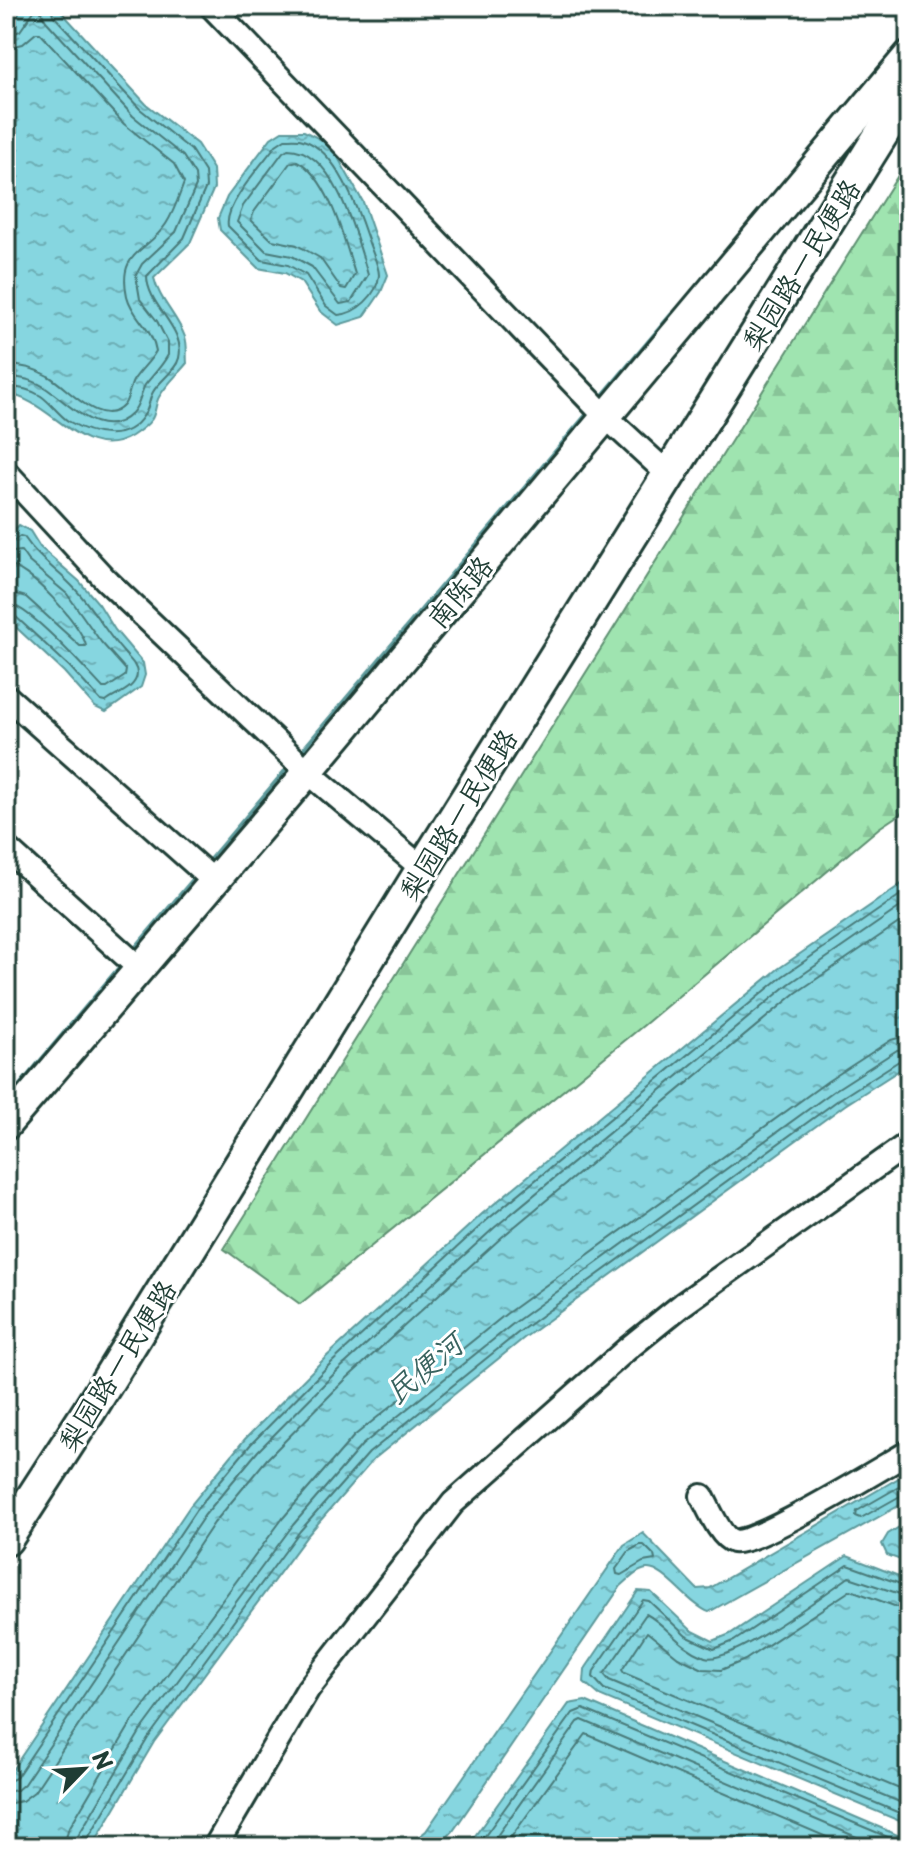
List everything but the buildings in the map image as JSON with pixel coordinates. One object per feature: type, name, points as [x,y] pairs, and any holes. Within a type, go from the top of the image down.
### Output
[{"type":"main road","name":"梨园路一民便路","points":[[6,1539],[89,1411],[909,90]]},
{"type":"street","points":[[211,6],[599,409],[669,475]]},
{"type":"street","name":"南陈路","points":[[6,1125],[131,961],[599,409],[909,55]]},
{"type":"street","points":[[6,472],[105,579],[300,764],[423,869]]},
{"type":"street","points":[[6,696],[205,874]]},
{"type":"street","points":[[6,848],[131,961]]},
{"type":"street","points":[[215,1847],[308,1689],[453,1503],[626,1350],[683,1304],[909,1143]]},
{"type":"street","points":[[702,1496],[725,1537],[740,1542],[769,1531],[909,1452]]},
{"type":"green space","points":[[909,158],[909,808],[879,828],[644,1025],[300,1304],[224,1249]]},
{"type":"water","points":[[18,6],[56,6],[146,104],[197,144],[213,169],[214,188],[190,243],[154,278],[185,337],[187,363],[159,397],[149,422],[132,436],[114,443],[98,443],[82,437],[38,406],[6,394],[6,22]]},
{"type":"water","points":[[282,131],[304,131],[322,140],[336,154],[363,202],[388,275],[364,317],[338,325],[320,311],[301,282],[285,273],[258,268],[220,230],[218,218],[227,197],[271,138]]},
{"type":"water","points":[[19,525],[30,531],[40,547],[79,581],[143,663],[145,675],[141,687],[106,712],[95,707],[64,672],[6,618],[6,538]]},
{"type":"water","name":"民便河","points":[[909,879],[909,1064],[845,1105],[524,1338],[374,1459],[307,1536],[154,1742],[92,1847],[6,1847],[6,1779],[190,1506],[245,1439],[325,1358],[482,1214],[778,969]]},
{"type":"water","points":[[909,1472],[909,1500],[709,1612],[654,1570],[643,1570],[633,1576],[621,1586],[453,1831],[438,1847],[406,1847],[426,1831],[624,1545],[643,1533],[697,1589],[710,1588]]},
{"type":"water","points":[[909,1521],[909,1563],[887,1555],[882,1544],[888,1534]]},
{"type":"water","points":[[847,1556],[909,1580],[909,1825],[599,1695],[584,1682],[585,1669],[638,1591],[651,1592],[691,1630],[713,1641],[730,1634]]},
{"type":"water","points":[[585,1701],[909,1840],[909,1847],[467,1847],[569,1704]]},
{"type":"waterway","points":[[132,953],[672,315]]},
{"type":"waterway","points":[[6,1103],[125,962]]}]
